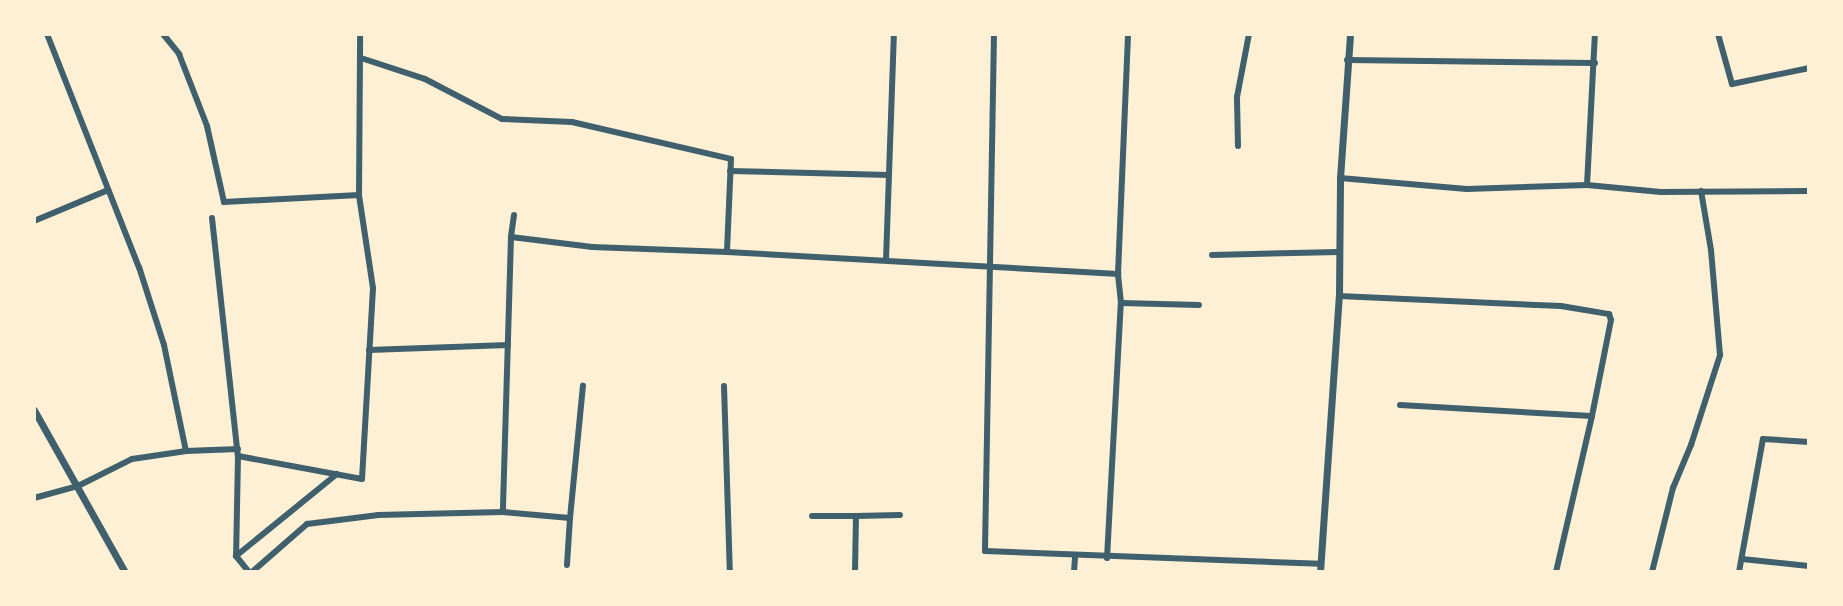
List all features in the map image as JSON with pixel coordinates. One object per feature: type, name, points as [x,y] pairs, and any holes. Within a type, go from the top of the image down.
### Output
[{"type":"street","points":[[47,34],[139,267],[164,345],[186,451]]},
{"type":"street","points":[[163,34],[179,54],[207,126],[224,202],[359,195]]},
{"type":"street","points":[[34,498],[78,486],[132,459],[186,451],[238,452],[362,479],[373,288],[359,195],[360,34]]},
{"type":"street","points":[[886,260],[894,34]]},
{"type":"street","points":[[994,34],[985,551],[1320,569],[1339,296],[1340,178],[1350,34]]},
{"type":"street","points":[[1107,558],[1121,303],[1118,274],[1128,34]]},
{"type":"street","points":[[1238,146],[1237,97],[1249,34]]},
{"type":"street","points":[[1587,185],[1595,34]]},
{"type":"street","points":[[1718,34],[1732,84],[1809,68]]},
{"type":"street","points":[[361,58],[425,79],[502,119],[572,122],[731,159],[727,252]]},
{"type":"street","points":[[1347,60],[1595,63]]},
{"type":"street","points":[[730,171],[889,175]]},
{"type":"street","points":[[1340,178],[1467,189],[1587,185],[1661,192],[1809,191]]},
{"type":"street","points":[[34,221],[108,190]]},
{"type":"street","points":[[1652,572],[1673,488],[1691,445],[1720,355],[1711,250],[1701,191]]},
{"type":"street","points":[[503,512],[514,215]]},
{"type":"street","points":[[212,218],[238,452],[236,556],[251,572],[307,524],[378,515],[503,512],[570,518]]},
{"type":"street","points":[[511,237],[592,247],[1118,274]]},
{"type":"street","points":[[1212,255],[1339,252]]},
{"type":"street","points":[[1339,296],[1561,306],[1609,314],[1611,320],[1592,416],[1556,572]]},
{"type":"street","points":[[1121,303],[1199,305]]},
{"type":"street","points":[[369,350],[508,345]]},
{"type":"street","points":[[567,565],[583,386]]},
{"type":"street","points":[[724,386],[732,525],[730,572]]},
{"type":"street","points":[[1400,405],[1592,416]]},
{"type":"street","points":[[34,410],[125,572]]},
{"type":"street","points":[[1739,572],[1763,439],[1809,442]]},
{"type":"street","points":[[236,556],[337,474]]},
{"type":"street","points":[[812,516],[900,515]]},
{"type":"street","points":[[855,572],[856,516]]},
{"type":"street","points":[[1074,572],[1075,556]]},
{"type":"street","points":[[1742,559],[1809,566]]}]
